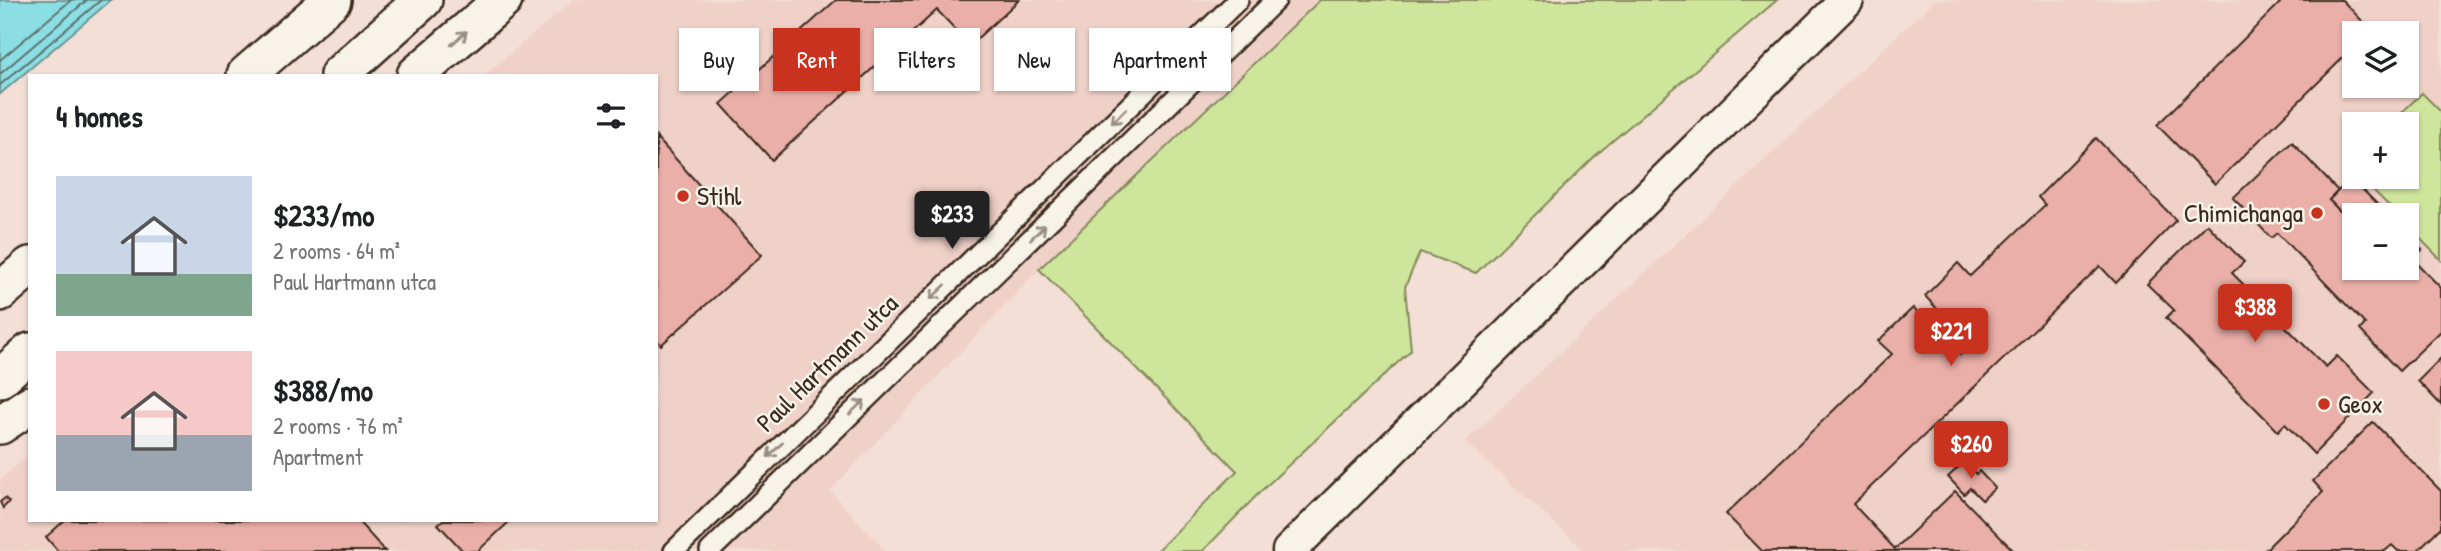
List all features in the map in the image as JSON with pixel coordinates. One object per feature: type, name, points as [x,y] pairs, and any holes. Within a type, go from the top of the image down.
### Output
[{"type":"highway","points":[[239,74],[309,0]]},
{"type":"highway","points":[[247,74],[332,0]]},
{"type":"highway","points":[[340,74],[423,0]]},
{"type":"highway","points":[[417,74],[503,0]]},
{"type":"highway","points":[[0,292],[28,268]]},
{"type":"highway","points":[[0,378],[28,354]]},
{"type":"highway","points":[[0,425],[28,406]]},
{"type":"main road","points":[[1289,551],[1847,0]]},
{"type":"street","name":"Paul Hartmann utca","points":[[674,551],[1238,0]]},
{"type":"street","name":"Paul Hartmann utca","points":[[710,551],[1276,0]]},
{"type":"shaded area","points":[[573,0],[1320,0],[1231,85],[1231,28],[1089,28],[1089,91],[1225,91],[1039,269],[830,491],[886,551],[0,551],[0,479],[28,456],[28,522],[658,522],[658,74],[486,74]]},
{"type":"shaded area","points":[[1935,0],[2441,0],[2441,551],[1585,551],[1465,442]]},
{"type":"green space","points":[[1320,0],[1777,0],[1596,155],[1476,273],[1420,252],[1405,287],[1411,350],[1260,492],[1203,551],[1157,551],[1237,471],[1039,269],[1225,91],[1231,91],[1231,85]]},
{"type":"green space","points":[[2422,93],[2441,112],[2441,260],[2419,237],[2419,203],[2386,203],[2372,189],[2419,189],[2419,112],[2402,112]]},
{"type":"water","points":[[0,0],[111,0],[0,94]]},
{"type":"building","points":[[836,0],[1019,0],[980,36],[980,28],[954,28],[937,10],[917,28],[874,28],[874,67],[860,80],[860,28],[805,28]]},
{"type":"building","points":[[2277,0],[2342,0],[2362,21],[2342,21],[2342,59],[2215,184],[2157,125],[2280,3]]},
{"type":"building","points":[[773,57],[773,91],[848,91],[772,160],[721,104],[735,91],[759,91],[759,70]]},
{"type":"building","points":[[2096,138],[2176,220],[2116,283],[2100,266],[1853,504],[1895,549],[1955,491],[2014,551],[1762,551],[1726,514],[1892,354],[1878,341],[1913,308],[1960,355],[1971,345],[1925,296],[1958,263],[1970,276],[2045,205],[2038,197]]},
{"type":"building","name":"Stihl","points":[[658,139],[762,255],[661,345],[658,341]]},
{"type":"building","points":[[2292,142],[2338,191],[2329,200],[2342,213],[2342,280],[2419,280],[2419,265],[2441,288],[2441,331],[2399,371],[2360,330],[2365,324],[2277,233],[2271,238],[2233,198]]},
{"type":"building","points":[[2342,187],[2362,189],[2376,203],[2342,203],[2342,213],[2329,200]]},
{"type":"building","points":[[2207,224],[2244,262],[2232,273],[2326,367],[2337,356],[2374,393],[2314,454],[2285,424],[2278,431],[2166,318],[2174,310],[2147,284]]},
{"type":"building","points":[[2441,358],[2441,405],[2418,381]]},
{"type":"building","points":[[2373,422],[2441,491],[2441,527],[2417,551],[2398,551],[2392,545],[2385,551],[2264,551],[2323,492],[2313,481]]},
{"type":"building","points":[[1964,462],[1976,474],[1979,471],[1995,488],[1982,500],[1970,488],[1964,494],[1948,477]]},
{"type":"building","points":[[5,498],[9,502],[3,508],[0,502]]},
{"type":"building","points":[[63,522],[359,522],[385,551],[58,551],[46,537]]},
{"type":"building","points":[[509,522],[478,551],[463,551],[438,524]]},
{"type":"place","name":"Stihl","points":[[683,196]]},
{"type":"place","name":"Chimichanga","points":[[2317,213]]},
{"type":"place","name":"Geox","points":[[2324,404]]}]
